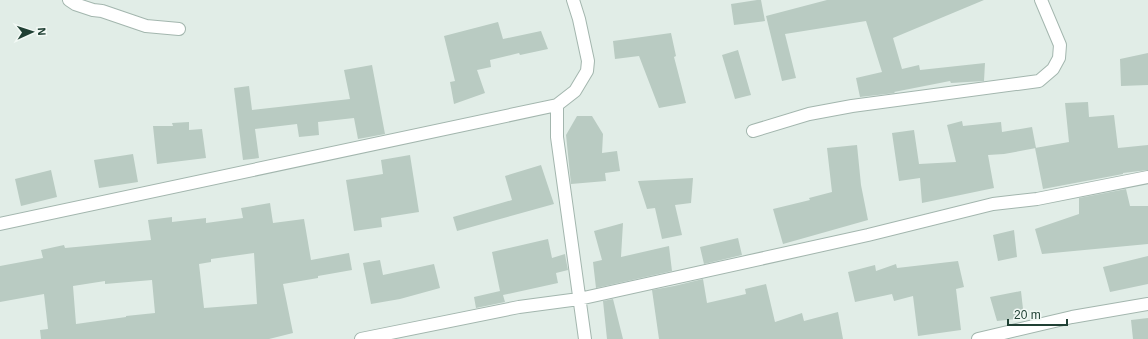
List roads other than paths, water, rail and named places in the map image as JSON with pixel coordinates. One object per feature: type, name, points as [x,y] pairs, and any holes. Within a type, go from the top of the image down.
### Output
[{"type":"street","points":[[69,0],[93,10],[102,11],[146,26],[179,29]]},
{"type":"street","points":[[0,224],[557,105],[575,91],[587,71],[588,61],[579,19],[573,0]]},
{"type":"street","points":[[753,131],[809,114],[852,106],[1039,81],[1053,69],[1058,58],[1060,45],[1041,0]]},
{"type":"street","points":[[557,105],[556,137],[585,339]]},
{"type":"street","points":[[361,339],[519,307],[579,299],[861,237],[993,204],[1037,199],[1148,177]]},
{"type":"street","points":[[978,339],[1072,317],[1148,304]]}]
